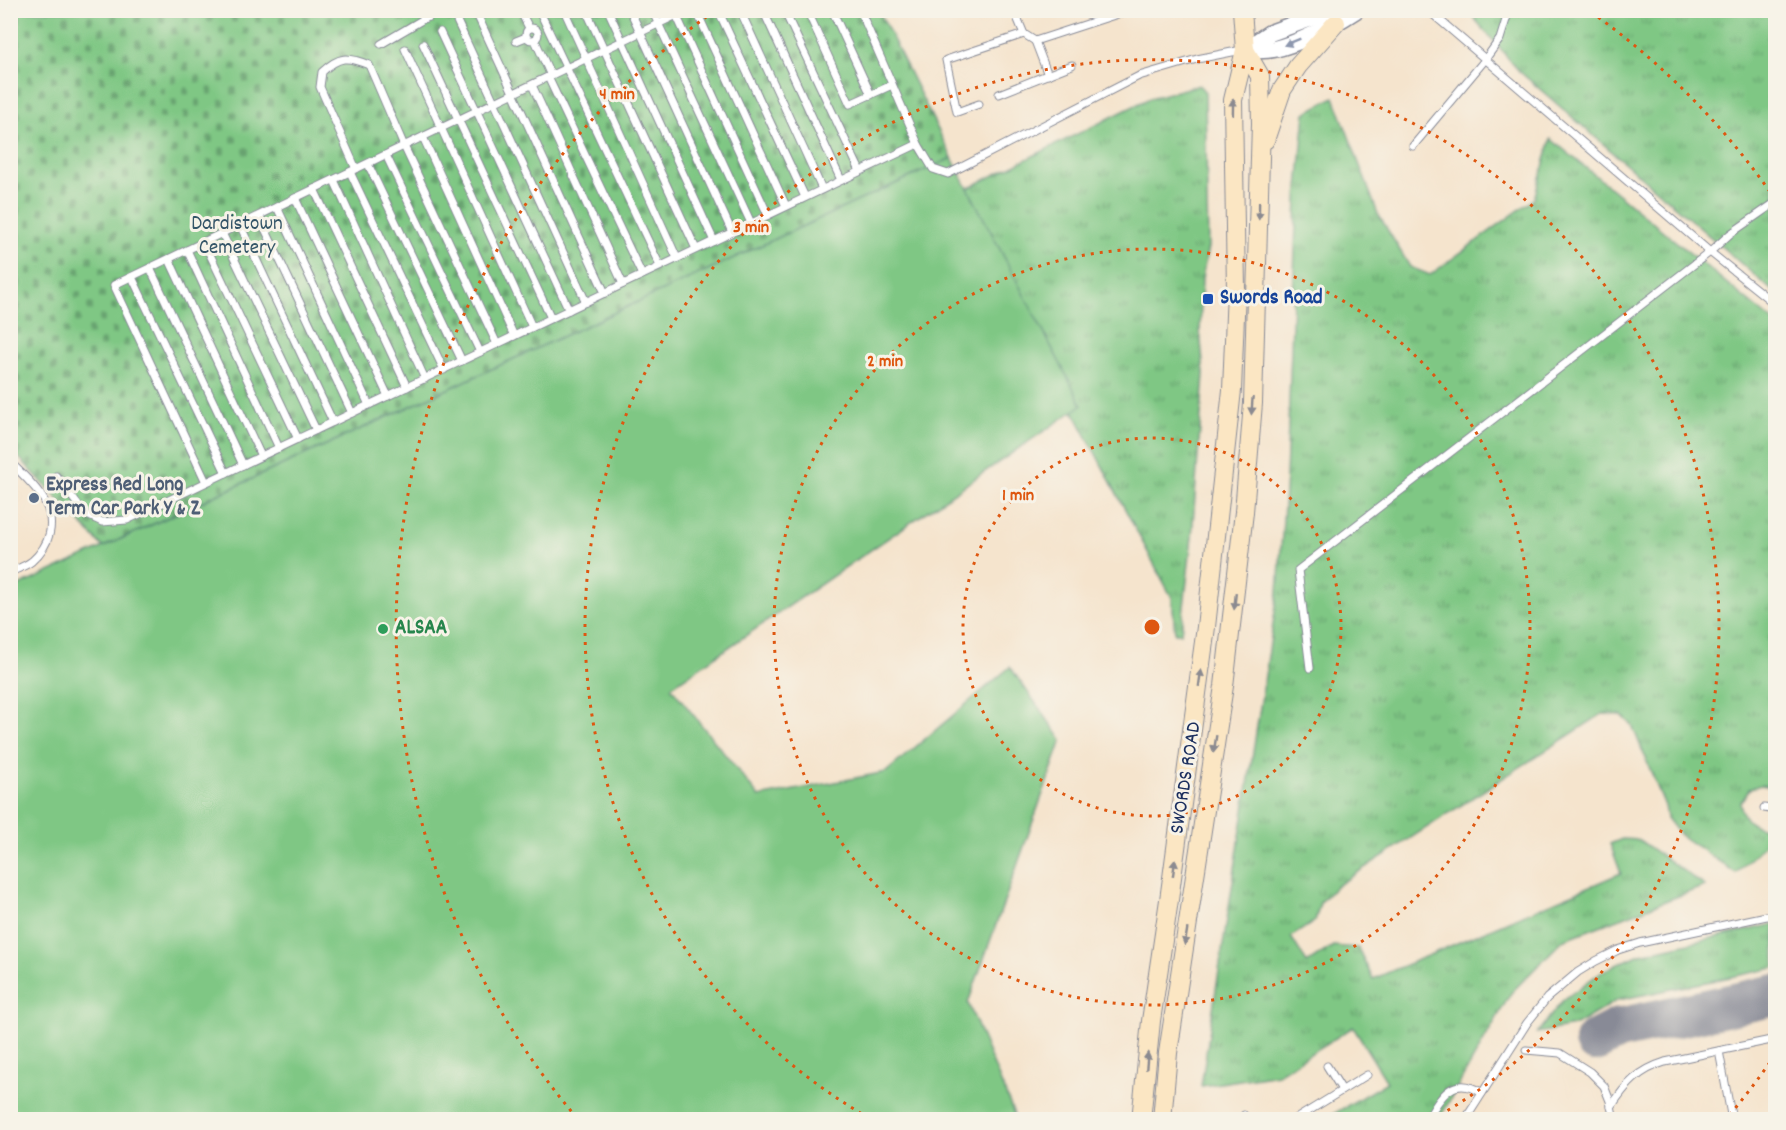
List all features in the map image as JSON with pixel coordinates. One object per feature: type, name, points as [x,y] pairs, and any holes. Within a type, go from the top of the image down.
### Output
[{"type":"main road","name":"SWORDS ROAD","points":[[1141,1119],[1151,1021],[1206,627],[1232,390],[1236,290],[1233,100],[1245,50],[1242,10]]},
{"type":"main road","points":[[1260,153],[1282,90],[1335,17]]},
{"type":"main road","name":"SWORDS ROAD","points":[[1162,1119],[1168,1053],[1226,675],[1244,512],[1253,403],[1260,76],[1245,50]]},
{"type":"street","points":[[1245,50],[1272,49],[1335,17],[1356,10]]},
{"type":"lane","points":[[422,10],[429,17]]},
{"type":"lane","points":[[381,44],[439,10]]},
{"type":"lane","points":[[475,10],[605,293]]},
{"type":"lane","points":[[520,10],[538,34],[535,40],[550,76],[642,275]]},
{"type":"lane","points":[[539,10],[660,266]]},
{"type":"lane","points":[[564,10],[677,258]]},
{"type":"lane","points":[[586,10],[696,249]]},
{"type":"lane","points":[[608,10],[714,241]]},
{"type":"lane","points":[[630,10],[732,232]]},
{"type":"lane","points":[[652,10],[751,223]]},
{"type":"lane","points":[[206,483],[114,285],[622,42],[675,13],[687,10]]},
{"type":"lane","points":[[696,10],[786,206]]},
{"type":"lane","points":[[718,10],[805,197]]},
{"type":"lane","points":[[740,10],[822,189]]},
{"type":"lane","points":[[763,10],[841,180]]},
{"type":"lane","points":[[784,10],[860,171]]},
{"type":"lane","points":[[807,10],[850,104],[892,85]]},
{"type":"lane","points":[[832,10],[871,95]]},
{"type":"lane","points":[[860,10],[918,144],[933,169],[948,174],[1139,76],[1197,59],[1245,50]]},
{"type":"lane","points":[[1014,10],[1024,34],[1035,41],[1048,75]]},
{"type":"lane","points":[[1035,41],[1130,10]]},
{"type":"lane","points":[[1428,10],[1484,61],[1776,305]]},
{"type":"lane","points":[[1413,146],[1500,39],[1509,10]]},
{"type":"lane","points":[[675,13],[768,215]]},
{"type":"lane","points":[[457,21],[586,302]]},
{"type":"lane","points":[[526,37],[526,30],[546,26]]},
{"type":"lane","points":[[440,32],[569,310]]},
{"type":"lane","points":[[979,104],[957,112],[946,60],[1024,34]]},
{"type":"lane","points":[[526,37],[531,41],[535,40]]},
{"type":"lane","points":[[516,41],[526,37]]},
{"type":"lane","points":[[423,44],[551,318]]},
{"type":"lane","points":[[405,49],[532,327]]},
{"type":"lane","points":[[444,370],[353,171],[320,87],[322,72],[336,60],[354,59],[369,65],[404,146],[497,344]]},
{"type":"lane","points":[[999,94],[1072,64]]},
{"type":"lane","points":[[532,85],[623,284]]},
{"type":"lane","points":[[423,137],[514,336]]},
{"type":"lane","points":[[56,476],[85,514],[102,522],[127,520],[918,144]]},
{"type":"lane","points":[[386,155],[480,352]]},
{"type":"lane","points":[[368,164],[462,361]]},
{"type":"lane","points":[[333,180],[424,379]]},
{"type":"lane","points":[[314,189],[407,387]]},
{"type":"lane","points":[[295,198],[388,396]]},
{"type":"lane","points":[[1310,668],[1298,570],[1710,252],[1730,234],[1776,202]]},
{"type":"lane","points":[[277,207],[369,405]]},
{"type":"lane","points":[[259,216],[352,413]]},
{"type":"lane","points":[[240,225],[333,422]]},
{"type":"lane","points":[[222,233],[316,430]]},
{"type":"lane","points":[[204,242],[298,439]]},
{"type":"lane","points":[[187,250],[279,448]]},
{"type":"lane","points":[[169,259],[261,456]]},
{"type":"lane","points":[[150,268],[243,465]]},
{"type":"lane","points":[[132,277],[226,473]]},
{"type":"lane","points":[[10,462],[44,501],[52,532],[31,562],[10,572]]},
{"type":"lane","points":[[1764,808],[1776,810]]},
{"type":"lane","points":[[1465,1119],[1527,1023],[1547,998],[1587,967],[1618,950],[1640,943],[1776,914]]},
{"type":"lane","points":[[1611,1107],[1632,1080],[1648,1068],[1665,1062],[1776,1039]]},
{"type":"lane","points":[[1526,1050],[1560,1053],[1574,1061],[1604,1086],[1614,1119]]},
{"type":"lane","points":[[1719,1051],[1732,1119]]},
{"type":"lane","points":[[1327,1066],[1342,1090]]},
{"type":"lane","points":[[1294,1119],[1367,1075]]},
{"type":"lane","points":[[1427,1119],[1443,1096],[1453,1087],[1463,1084],[1482,1093]]},
{"type":"green space","name":"Dardistown Cemetery","points":[[11,11],[879,11],[952,158],[103,547],[11,449]]},
{"type":"green space","points":[[1468,11],[1775,11],[1775,293],[1519,71]]},
{"type":"green space","points":[[1199,85],[1205,92],[1208,247],[1202,278],[1200,331],[1204,374],[1192,537],[1181,633],[1175,633],[1172,598],[958,193],[1150,98]]},
{"type":"green space","points":[[1334,97],[1378,214],[1410,267],[1430,275],[1534,199],[1551,139],[1775,323],[1775,788],[1761,785],[1750,788],[1740,803],[1744,816],[1752,824],[1775,828],[1775,834],[1736,873],[1680,835],[1667,818],[1665,806],[1632,725],[1621,715],[1602,714],[1335,887],[1320,903],[1315,921],[1291,937],[1307,963],[1333,946],[1358,948],[1373,979],[1621,873],[1610,844],[1622,839],[1639,840],[1705,886],[1563,940],[1511,993],[1439,1119],[1325,1119],[1387,1082],[1353,1027],[1278,1074],[1201,1086],[1278,592],[1286,476],[1297,199],[1305,113]]},
{"type":"green space","name":"ALSAA","points":[[952,158],[1082,405],[671,687],[759,797],[886,772],[1010,667],[1062,740],[968,1003],[1016,1119],[19,1119],[10,1108],[10,590]]},
{"type":"green space","points":[[1775,924],[1775,968],[1618,1000],[1574,1026],[1537,1033],[1563,1000],[1601,972],[1640,954]]},
{"type":"taxiway","points":[[1595,1041],[1618,1029],[1776,995]]},
{"type":"place","name":"Swords Road","points":[[1208,299]]},
{"type":"place","name":"Express Red Long Term Car Park Y & Z","points":[[34,498]]},
{"type":"place","name":"ALSAA","points":[[383,629]]}]
